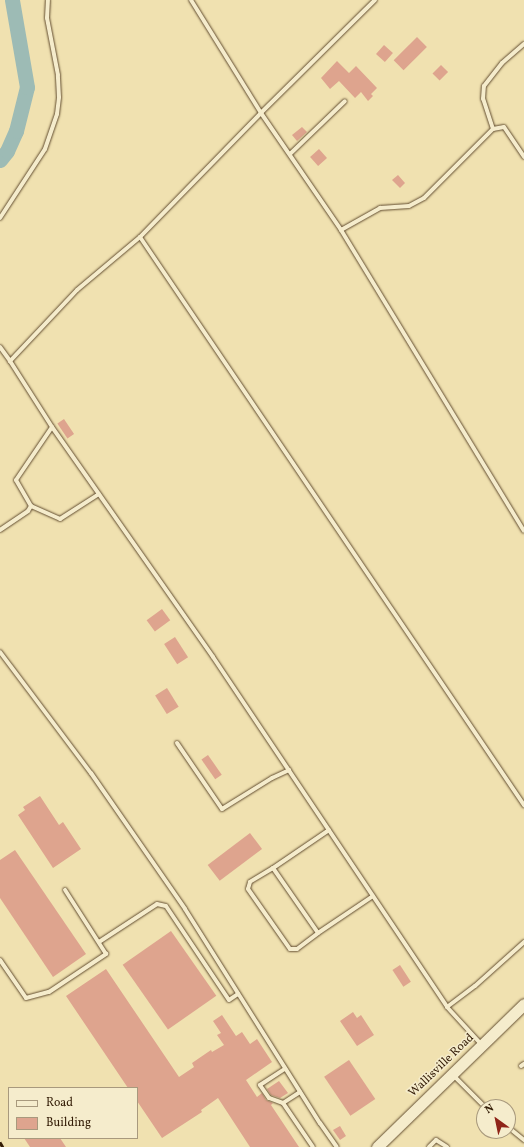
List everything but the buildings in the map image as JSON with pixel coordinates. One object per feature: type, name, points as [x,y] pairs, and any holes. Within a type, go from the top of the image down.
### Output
[{"type":"main road","name":"Wallisville Road","points":[[378,1147],[524,1004]]},
{"type":"lane","points":[[0,218],[45,149],[57,114],[59,97],[58,75],[47,18],[48,0]]},
{"type":"lane","points":[[191,0],[261,113],[341,230],[524,531]]},
{"type":"lane","points":[[10,361],[77,290],[140,237],[261,113],[375,0]]},
{"type":"lane","points":[[493,129],[483,99],[484,86],[502,63],[524,44]]},
{"type":"lane","points":[[290,154],[345,101]]},
{"type":"lane","points":[[341,230],[380,208],[409,206],[424,198],[493,129],[504,127],[524,157]]},
{"type":"lane","points":[[140,237],[524,805]]},
{"type":"lane","points":[[0,347],[52,426],[213,656],[447,1007],[482,1045]]},
{"type":"lane","points":[[52,426],[16,480],[31,506],[60,520],[99,494]]},
{"type":"lane","points":[[0,530],[28,511],[31,506]]},
{"type":"lane","points":[[0,652],[91,773],[185,909],[300,1092],[337,1147]]},
{"type":"lane","points":[[177,743],[222,809],[272,778],[289,770]]},
{"type":"lane","points":[[329,830],[250,882],[248,889],[290,948],[297,949],[373,896]]},
{"type":"lane","points":[[273,868],[318,933]]},
{"type":"lane","points":[[0,960],[26,998],[49,992],[106,954],[65,890]]},
{"type":"lane","points":[[99,942],[156,904],[166,906],[229,1000],[238,994]]},
{"type":"lane","points":[[447,1007],[475,986],[524,942]]},
{"type":"lane","points":[[285,1068],[260,1085],[269,1098],[283,1103],[313,1147]]},
{"type":"lane","points":[[452,1074],[477,1099]]},
{"type":"lane","points":[[283,1103],[300,1092]]},
{"type":"lane","points":[[430,1147],[436,1140],[447,1147]]},
{"type":"waterway","points":[[0,160],[7,151],[16,131],[27,87],[12,0]]},
{"type":"railway","points":[[0,1142],[3,1147]]}]
